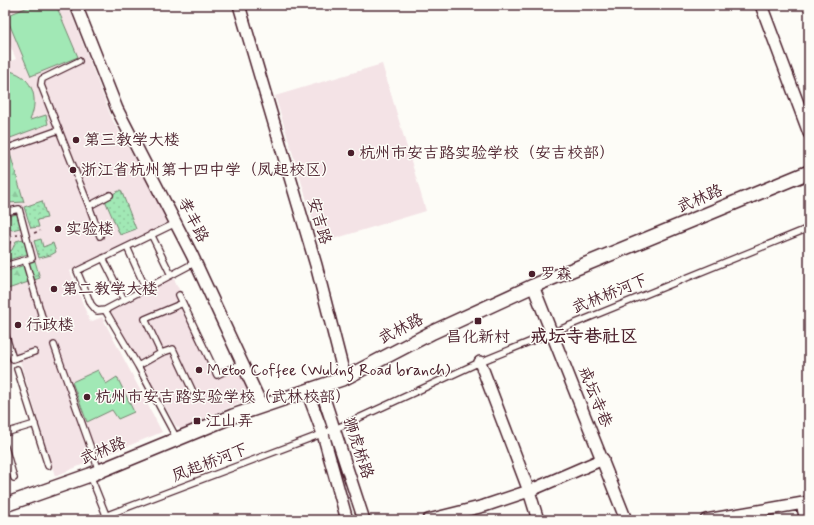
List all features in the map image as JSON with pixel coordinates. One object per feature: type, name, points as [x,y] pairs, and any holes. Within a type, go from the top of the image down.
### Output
[{"type":"street","name":"孝丰路","points":[[76,5],[117,109],[196,262],[262,406]]},
{"type":"street","name":"安吉路","points":[[239,5],[316,265],[345,378]]},
{"type":"street","points":[[761,5],[809,133]]},
{"type":"street","name":"武林路","points":[[5,505],[95,473],[262,406],[345,378],[433,332],[533,286],[809,172]]},
{"type":"street","name":"戒坛寺巷","points":[[533,286],[626,520]]},
{"type":"street","points":[[480,362],[529,490],[538,520]]},
{"type":"street","name":"狮虎桥路","points":[[320,386],[364,520]]},
{"type":"street","name":"狮虎桥路","points":[[307,391],[323,434],[347,520]]},
{"type":"street","points":[[428,520],[484,506],[529,490],[603,459]]},
{"type":"street","points":[[706,520],[805,503],[806,520]]},
{"type":"lane","points":[[79,62],[42,79],[41,85],[100,236]]},
{"type":"lane","points":[[5,149],[59,130]]},
{"type":"lane","points":[[89,206],[110,195]]},
{"type":"lane","points":[[5,212],[19,209],[32,258],[5,266]]},
{"type":"lane","points":[[176,222],[77,271],[91,304],[97,311],[105,310],[196,262]]},
{"type":"lane","name":"武林桥河下","points":[[335,429],[480,362],[809,228]]},
{"type":"lane","points":[[151,234],[171,275]]},
{"type":"lane","points":[[126,247],[146,289]]},
{"type":"lane","points":[[102,258],[124,300]]},
{"type":"lane","points":[[25,260],[45,327]]},
{"type":"lane","points":[[179,295],[217,375],[242,363]]},
{"type":"lane","points":[[161,353],[146,319],[183,303]]},
{"type":"lane","points":[[105,310],[138,366],[177,439]]},
{"type":"lane","points":[[5,332],[13,358],[34,352]]},
{"type":"lane","points":[[54,345],[95,473],[107,518]]},
{"type":"lane","points":[[138,366],[161,353],[173,349],[193,392]]},
{"type":"lane","points":[[17,369],[48,466]]},
{"type":"lane","points":[[5,433],[35,424]]},
{"type":"lane","name":"凤起桥河下","points":[[94,520],[107,518],[335,429]]},
{"type":"lane","points":[[5,447],[14,478]]},
{"type":"path","points":[[5,231],[11,240],[9,246],[5,248]]},
{"type":"shaded area","name":"浙江省杭州第十四中学（凤起校区）","points":[[5,5],[68,5],[112,119],[170,221],[70,271],[90,322],[102,317],[162,432],[55,476],[20,361],[5,366],[5,63],[16,59],[5,34]]},
{"type":"shaded area","name":"杭州市安吉路实验学校（安吉校部）","points":[[382,64],[426,211],[320,243],[275,96]]},
{"type":"shaded area","points":[[173,277],[218,369],[237,362],[253,397],[181,429],[176,426],[110,311]]},
{"type":"green space","points":[[33,5],[56,5],[78,57],[31,76],[6,16]]},
{"type":"green space","points":[[5,70],[22,76],[31,88],[34,95],[34,103],[30,120],[46,115],[48,124],[5,140]]},
{"type":"green space","points":[[9,150],[24,202],[8,203],[5,192],[5,152]]},
{"type":"green space","points":[[121,190],[136,229],[120,235],[104,198]]},
{"type":"green space","points":[[42,201],[47,218],[37,220],[39,227],[31,228],[24,207]]},
{"type":"green space","points":[[17,214],[24,227],[12,230],[5,226],[5,217]]},
{"type":"green space","points":[[27,238],[31,253],[5,261],[5,253],[12,250],[16,241]]},
{"type":"green space","points":[[41,239],[43,247],[53,243],[56,252],[39,258],[34,241]]},
{"type":"green space","points":[[35,261],[40,278],[5,290],[5,272]]},
{"type":"green space","points":[[98,370],[106,384],[117,377],[134,412],[118,419],[112,410],[87,422],[72,382]]},
{"type":"place","name":"第三教学大楼","points":[[76,140]]},
{"type":"place","name":"杭州市安吉路实验学校（安吉校部）","points":[[351,153]]},
{"type":"place","name":"浙江省杭州第十四中学（凤起校区）","points":[[73,170]]},
{"type":"place","name":"实验楼","points":[[58,229]]},
{"type":"place","name":"罗森","points":[[532,274]]},
{"type":"place","name":"第二教学大楼","points":[[54,289]]},
{"type":"place","name":"昌化新村","points":[[478,321]]},
{"type":"place","name":"行政楼","points":[[18,325]]},
{"type":"place","name":"Metoo Coffee (Wuling Road branch)","points":[[199,370]]},
{"type":"place","name":"杭州市安吉路实验学校（武林校部）","points":[[87,397]]},
{"type":"place","name":"江山弄","points":[[197,421]]},
{"type":"district","name":"戒坛寺巷社区","points":[[584,337]]}]
